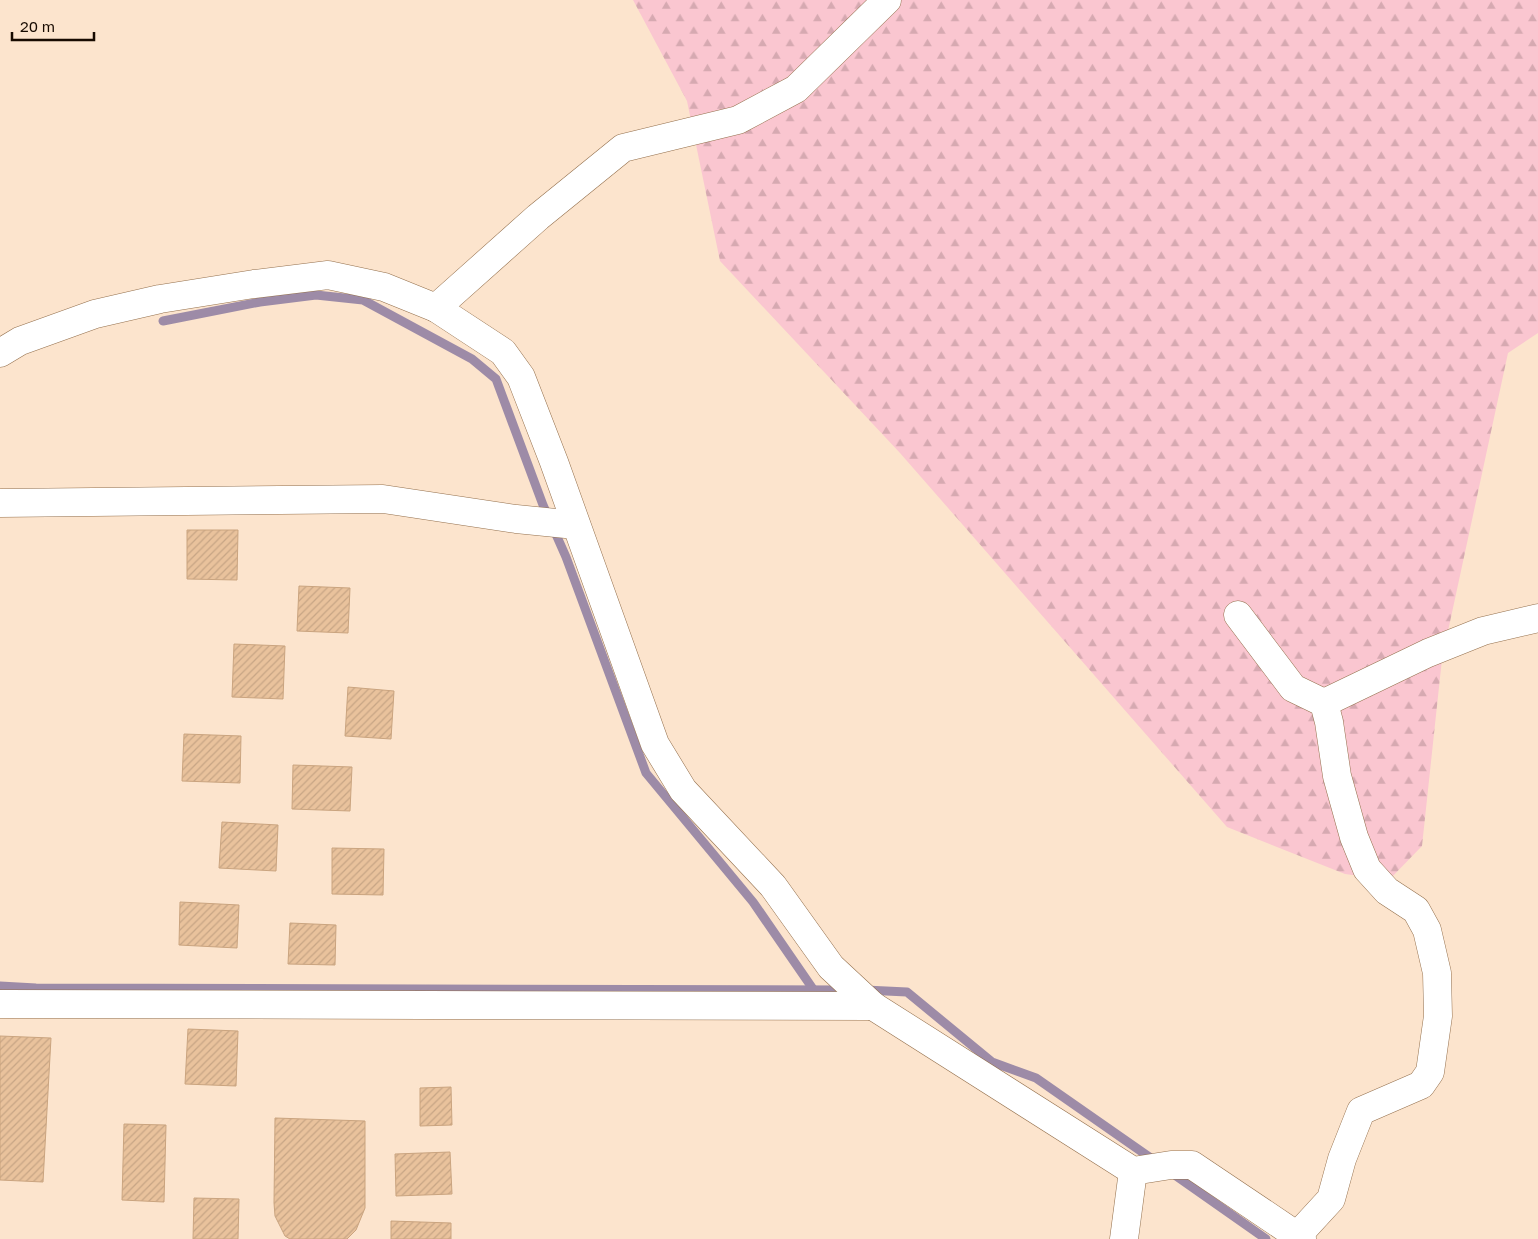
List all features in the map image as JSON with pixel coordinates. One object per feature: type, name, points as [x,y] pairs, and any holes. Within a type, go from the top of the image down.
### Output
[{"type":"street","points":[[436,308],[538,218],[622,148],[738,120],[796,89],[887,0]]},
{"type":"street","points":[[0,353],[20,341],[95,314],[160,299],[254,284],[328,275],[384,287],[436,308],[503,352],[522,378],[655,744],[683,790],[773,886],[830,967],[873,1006],[1132,1171],[1170,1165],[1192,1165],[1299,1237],[1331,1200],[1342,1160],[1361,1111],[1421,1085],[1430,1072],[1438,1016],[1437,973],[1427,930],[1416,910],[1387,891],[1367,869],[1354,837],[1337,776],[1329,722],[1324,703],[1293,688],[1238,615]]},
{"type":"street","points":[[0,503],[383,499],[516,520],[576,525]]},
{"type":"street","points":[[1324,703],[1428,653],[1483,631],[1538,618]]},
{"type":"street","points":[[0,1004],[873,1006]]},
{"type":"street","points":[[1124,1239],[1132,1171]]},
{"type":"green space","points":[[633,0],[1538,0],[1538,333],[1508,353],[1442,659],[1422,846],[1389,880],[1345,874],[1227,827],[900,453],[720,261],[687,101]]},
{"type":"building","points":[[187,530],[238,530],[237,580],[187,579]]},
{"type":"building","points":[[299,586],[350,588],[348,633],[297,631]]},
{"type":"building","points":[[234,644],[285,646],[283,699],[232,697]]},
{"type":"building","points":[[348,687],[394,691],[391,739],[345,736]]},
{"type":"building","points":[[184,734],[241,736],[240,783],[182,781]]},
{"type":"building","points":[[293,765],[352,767],[350,811],[292,809]]},
{"type":"building","points":[[222,822],[278,825],[276,871],[219,868]]},
{"type":"building","points":[[332,848],[384,849],[383,895],[332,894]]},
{"type":"building","points":[[180,902],[239,905],[237,948],[179,945]]},
{"type":"building","points":[[290,923],[336,925],[335,965],[288,964]]},
{"type":"building","points":[[188,1029],[238,1031],[236,1086],[185,1084]]},
{"type":"building","points":[[0,1036],[51,1038],[43,1182],[0,1180]]},
{"type":"building","points":[[451,1087],[452,1125],[420,1126],[420,1088]]},
{"type":"building","points":[[275,1118],[365,1121],[365,1208],[356,1230],[347,1239],[290,1239],[285,1236],[275,1216]]},
{"type":"building","points":[[124,1124],[166,1125],[164,1202],[122,1200]]},
{"type":"building","points":[[450,1152],[452,1194],[396,1196],[395,1154]]},
{"type":"building","points":[[194,1198],[239,1199],[238,1239],[193,1239]]},
{"type":"building","points":[[391,1221],[451,1223],[451,1239],[391,1239]]},
{"type":"waterway","points":[[163,321],[260,302],[316,295],[363,300],[472,359],[496,379],[543,505],[566,557],[646,773],[753,902],[813,989]]},
{"type":"waterway","points":[[0,986],[36,988],[847,990]]},
{"type":"waterway","points":[[865,990],[907,992],[992,1062],[1036,1078],[1155,1161]]},
{"type":"waterway","points":[[1172,1173],[1266,1239]]}]
